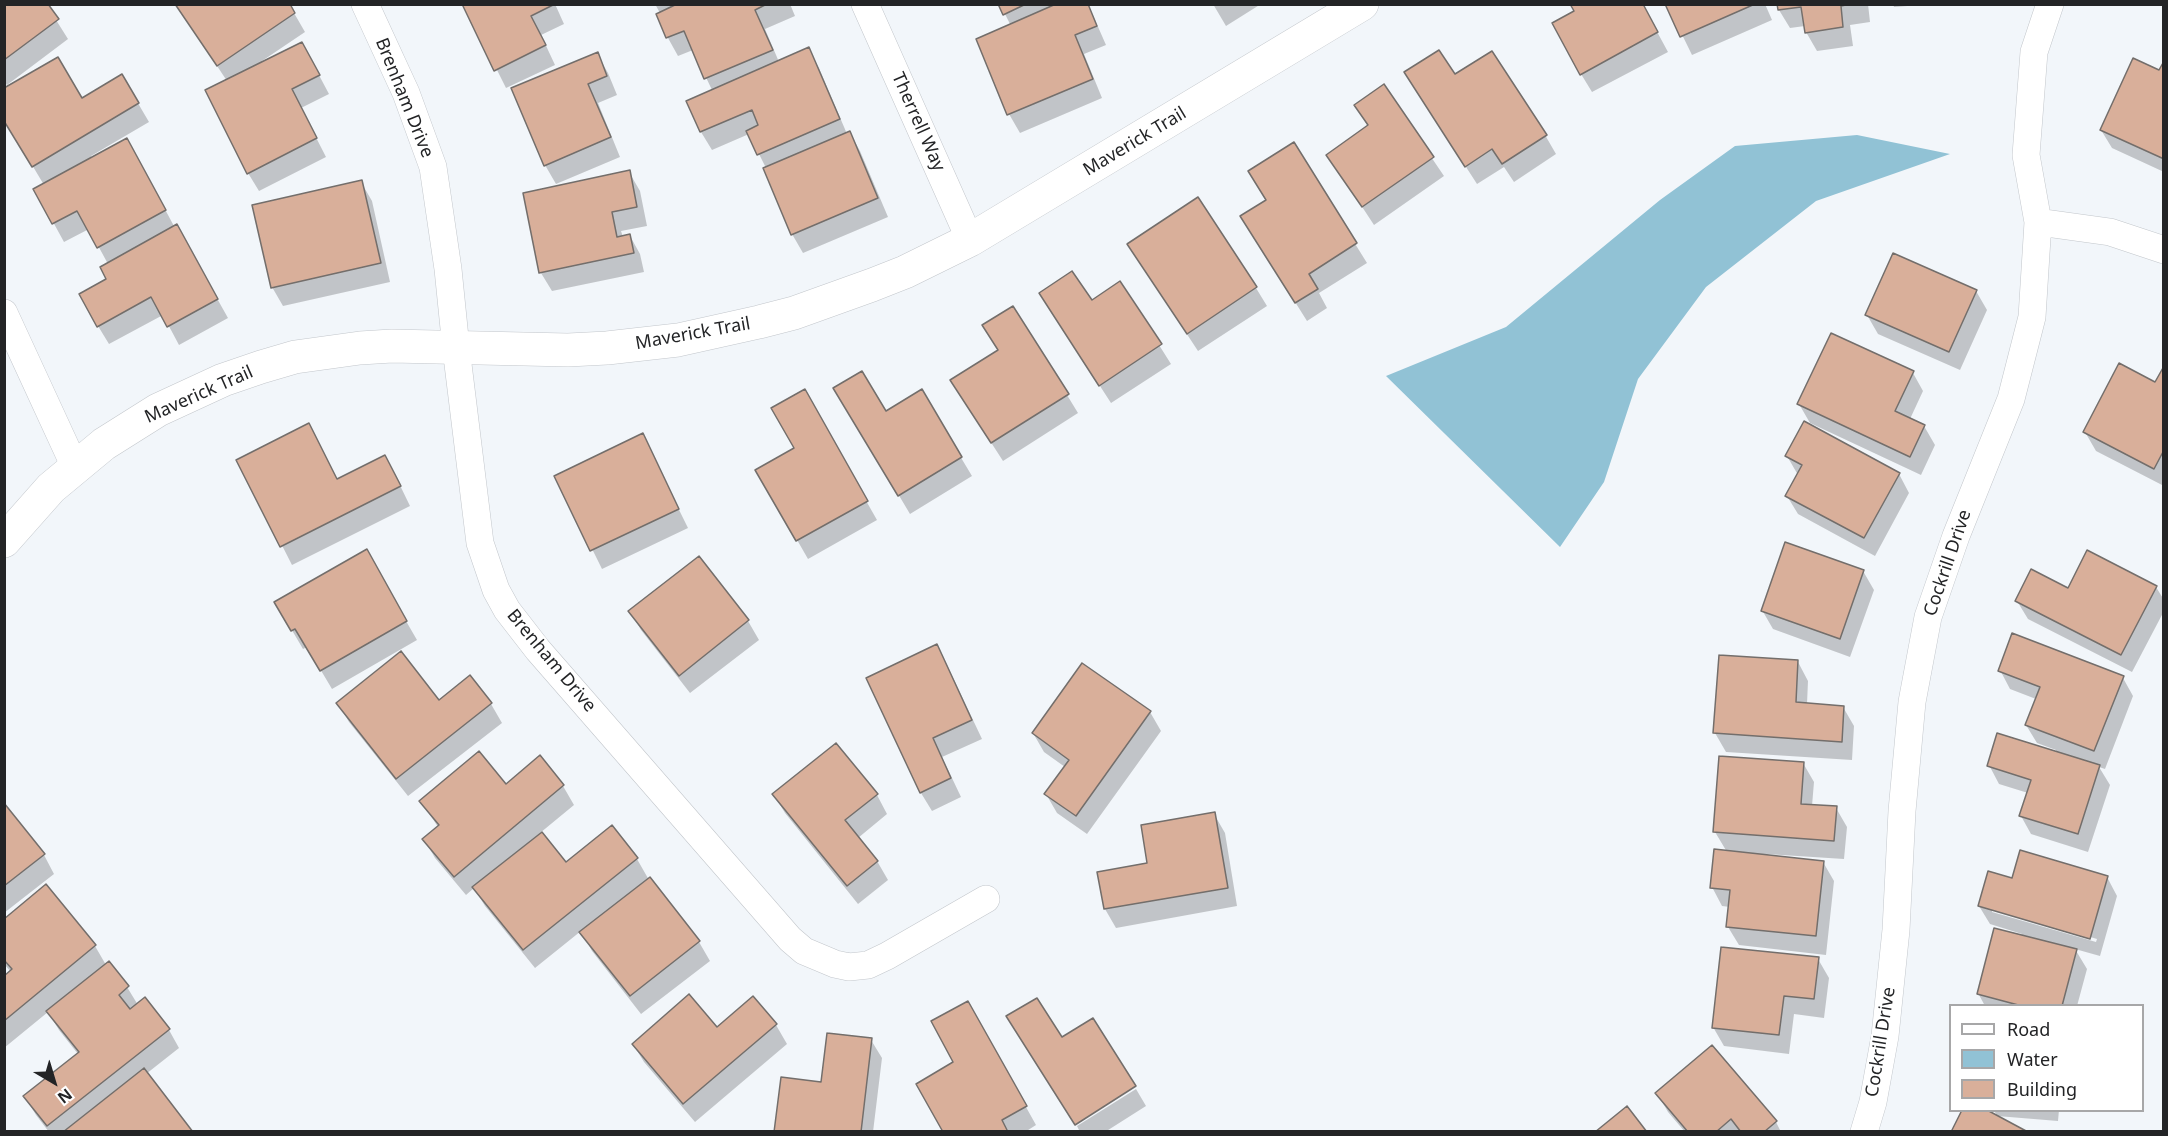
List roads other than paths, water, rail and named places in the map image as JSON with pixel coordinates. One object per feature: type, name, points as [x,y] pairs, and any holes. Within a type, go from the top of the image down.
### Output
[{"type":"street","name":"Brenham Drive","points":[[365,4],[406,93],[433,167],[448,269],[480,543],[493,582],[507,610],[538,650],[790,939],[804,951],[834,964],[849,967],[868,965],[986,899]]},
{"type":"street","name":"Therrell Way","points":[[865,4],[970,240]]},
{"type":"street","name":"Maverick Trail","points":[[4,541],[51,488],[104,444],[158,410],[223,380],[261,367],[295,357],[360,348],[392,346],[568,350],[607,348],[697,336],[759,322],[836,299],[905,272],[970,240],[1362,4]]},
{"type":"street","name":"Cockrill Drive","points":[[1864,1131],[1873,1102],[1885,1036],[1896,930],[1902,811],[1912,702],[1928,617],[1956,536],[2011,399],[2032,317],[2038,222],[2026,155],[2034,52],[2050,4]]},
{"type":"street","points":[[2038,222],[2110,232],[2163,250]]},
{"type":"street","points":[[4,313],[75,467]]},
{"type":"water","points":[[1857,135],[1950,154],[1816,201],[1706,287],[1638,379],[1604,482],[1560,547],[1386,376],[1506,327],[1660,200],[1735,146]]}]
